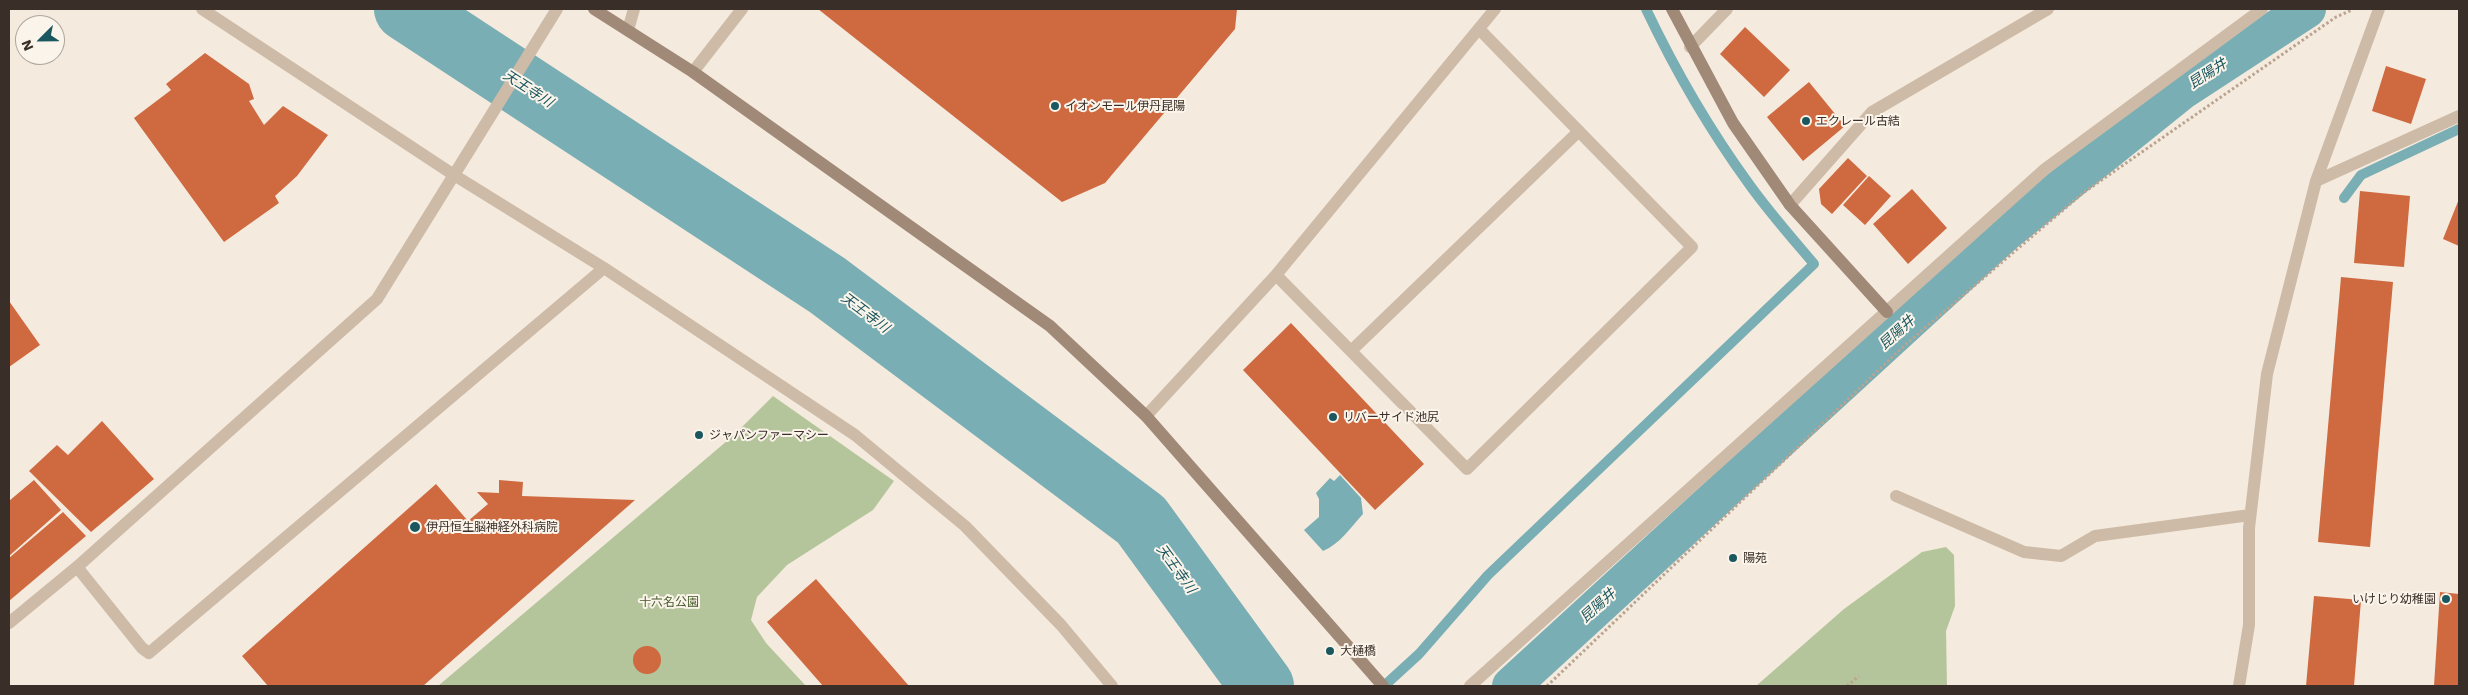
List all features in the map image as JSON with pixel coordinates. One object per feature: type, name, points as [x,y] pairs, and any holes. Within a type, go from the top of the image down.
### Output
[{"type":"street","points":[[202,9],[454,175],[604,268],[862,441],[965,526],[1061,625],[1112,686]]},
{"type":"street","points":[[594,9],[693,72],[1050,326],[1146,416],[1383,686]]},
{"type":"street","points":[[628,30],[634,9]]},
{"type":"street","points":[[693,72],[742,9]]},
{"type":"street","points":[[1146,416],[1276,275],[1480,30],[1495,9]]},
{"type":"street","points":[[1672,9],[1690,47],[1732,123],[1790,205],[1887,312]]},
{"type":"street","points":[[1690,47],[1727,9]]},
{"type":"street","points":[[1790,205],[1872,112],[2048,9]]},
{"type":"street","points":[[2241,24],[2243,9]]},
{"type":"street","points":[[1470,686],[2045,170],[2262,9]]},
{"type":"street","points":[[2239,686],[2249,626],[2250,514],[2267,374],[2316,181],[2379,9]]},
{"type":"street","points":[[9,623],[77,567],[377,299],[555,12]]},
{"type":"street","points":[[1276,275],[1467,469],[1692,247],[1480,30]]},
{"type":"street","points":[[2316,181],[2459,116]]},
{"type":"street","points":[[1351,350],[1579,131]]},
{"type":"street","points":[[77,567],[142,648],[149,653],[604,268]]},
{"type":"street","points":[[1896,496],[2024,552],[2061,556],[2095,536],[2250,514]]},
{"type":"path","points":[[1547,686],[1905,345],[2082,193],[2336,17],[2355,9]]},
{"type":"path","points":[[1848,686],[1859,676]]},
{"type":"green space","name":"十六名公園","points":[[773,396],[894,481],[873,510],[787,565],[757,597],[751,620],[766,643],[806,686],[438,686],[734,435]]},
{"type":"green space","points":[[1946,547],[1954,555],[1955,606],[1946,631],[1947,686],[1756,686],[1844,609],[1922,552]]},
{"type":"water","points":[[1340,475],[1361,498],[1363,514],[1340,540],[1323,551],[1304,530],[1319,517],[1319,499],[1316,493],[1330,478],[1334,481]]},
{"type":"building","name":"イオンモール伊丹昆陽","points":[[818,9],[1237,9],[1235,29],[1105,183],[1062,202]]},
{"type":"building","points":[[1745,27],[1790,70],[1764,97],[1720,54]]},
{"type":"building","points":[[205,53],[249,84],[254,99],[249,101],[264,125],[283,106],[328,135],[297,176],[275,196],[279,203],[224,242],[134,118],[171,90],[166,84]]},
{"type":"building","points":[[2386,66],[2426,79],[2411,124],[2372,111]]},
{"type":"building","name":"エクレール古結","points":[[1809,82],[1845,126],[1803,161],[1767,117]]},
{"type":"building","points":[[1848,158],[1867,176],[1832,214],[1821,204],[1819,189]]},
{"type":"building","points":[[1869,176],[1891,196],[1865,225],[1843,205]]},
{"type":"building","points":[[1912,189],[1947,228],[1908,264],[1873,224]]},
{"type":"building","points":[[2360,191],[2410,196],[2404,267],[2354,263]]},
{"type":"building","points":[[2459,199],[2459,246],[2443,239]]},
{"type":"building","points":[[2341,277],[2393,282],[2370,547],[2318,542]]},
{"type":"building","points":[[9,301],[40,345],[9,367]]},
{"type":"building","name":"リバーサイド池尻","points":[[1291,323],[1424,464],[1375,510],[1243,370]]},
{"type":"building","points":[[102,421],[154,479],[91,532],[29,471],[57,445],[68,455]]},
{"type":"building","points":[[34,480],[61,510],[9,556],[9,501]]},
{"type":"building","points":[[499,480],[523,482],[522,496],[635,500],[423,686],[268,686],[242,656],[436,484],[468,521],[488,504],[477,492],[499,493]]},
{"type":"building","points":[[63,512],[86,536],[9,601],[9,558]]},
{"type":"building","points":[[816,579],[909,686],[823,686],[767,622]]},
{"type":"building","points":[[2440,592],[2459,594],[2459,686],[2434,686]]},
{"type":"building","points":[[2314,596],[2361,600],[2354,686],[2306,686]]},
{"type":"building","points":[[647,646],[657,650],[661,660],[657,670],[647,674],[637,670],[633,660],[637,650]]},
{"type":"waterway","name":"天王寺川","points":[[406,9],[827,285],[1141,520],[1262,686]]},
{"type":"waterway","points":[[1384,686],[1419,654],[1488,575],[1814,264],[1764,205],[1706,121],[1646,9]]},
{"type":"waterway","name":"昆陽井","points":[[1511,686],[2005,233],[2183,90],[2307,9]]},
{"type":"waterway","points":[[2344,198],[2361,175],[2459,129]]},
{"type":"place","name":"イオンモール伊丹昆陽","points":[[1055,106]]},
{"type":"place","name":"エクレール古結","points":[[1806,121]]},
{"type":"place","name":"リバーサイド池尻","points":[[1333,417]]},
{"type":"place","name":"ジャパンファーマシー","points":[[699,435]]},
{"type":"place","name":"伊丹恒生脳神経外科病院","points":[[415,527]]},
{"type":"place","name":"陽苑","points":[[1733,558]]},
{"type":"place","name":"いけじり幼稚園","points":[[2446,599]]},
{"type":"place","name":"大樋橋","points":[[1330,651]]}]
